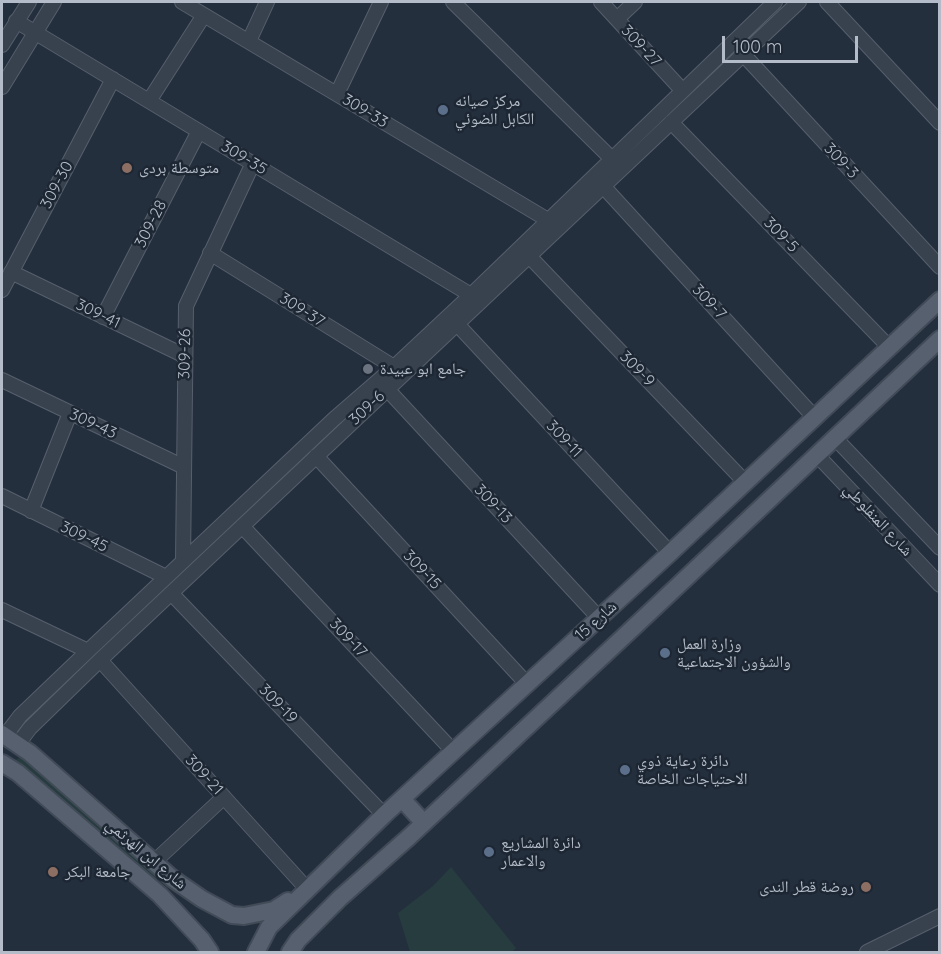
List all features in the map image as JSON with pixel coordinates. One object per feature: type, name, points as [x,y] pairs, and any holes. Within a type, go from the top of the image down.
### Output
[{"type":"main road","name":"شارع 15","points":[[257,950],[269,927],[384,815],[670,554],[939,300]]},
{"type":"main road","name":"شارع 15","points":[[290,952],[298,940],[340,898],[424,823],[939,339]]},
{"type":"main road","points":[[3,767],[6,740]]},
{"type":"main road","name":"شارع ابن الهرثمي","points":[[6,740],[102,816],[173,879],[219,909],[238,915],[257,914],[274,910],[307,889]]},
{"type":"main road","name":"شارع ابن الهرثمي","points":[[3,767],[18,773],[160,895],[202,940],[210,952]]},
{"type":"main road","points":[[402,798],[424,823]]},
{"type":"main road","points":[[87,832],[102,816]]},
{"type":"main road","points":[[160,895],[173,879]]},
{"type":"street","points":[[2,45],[9,26],[29,2]]},
{"type":"street","points":[[2,87],[54,2]]},
{"type":"street","name":"309-33","points":[[182,2],[548,220]]},
{"type":"street","points":[[249,41],[267,2]]},
{"type":"street","points":[[336,94],[381,2]]},
{"type":"street","points":[[453,2],[611,167]]},
{"type":"street","name":"309-27","points":[[601,2],[682,90]]},
{"type":"street","points":[[617,19],[635,2]]},
{"type":"street","name":"309-6","points":[[6,740],[30,728],[171,592],[603,186],[611,167],[682,90],[776,2]]},
{"type":"street","name":"309-6","points":[[6,740],[20,716],[334,419],[394,367],[548,220],[611,167],[671,122],[799,2]]},
{"type":"street","points":[[827,2],[939,122]]},
{"type":"street","points":[[149,101],[204,15]]},
{"type":"street","name":"309-35","points":[[9,26],[36,33],[471,295]]},
{"type":"street","name":"309-3","points":[[722,52],[738,59],[939,267]]},
{"type":"street","name":"309-30","points":[[2,290],[113,79]]},
{"type":"street","name":"309-5","points":[[671,122],[890,348]]},
{"type":"street","name":"309-28","points":[[103,317],[199,131]]},
{"type":"street","name":"309-26","points":[[183,561],[186,306],[253,163]]},
{"type":"street","name":"309-7","points":[[603,186],[815,417]]},
{"type":"street","name":"309-37","points":[[210,254],[394,367]]},
{"type":"street","name":"309-9","points":[[529,256],[745,482]]},
{"type":"street","name":"309-41","points":[[11,272],[185,357]]},
{"type":"street","name":"309-11","points":[[457,324],[670,554]]},
{"type":"street","name":"309-43","points":[[2,380],[184,467]]},
{"type":"street","name":"309-13","points":[[387,389],[599,618]]},
{"type":"street","points":[[31,511],[70,413]]},
{"type":"street","points":[[334,419],[344,430]]},
{"type":"street","name":"شارع المنفلوطي","points":[[835,438],[939,547]]},
{"type":"street","name":"شارع المنفلوطي","points":[[817,455],[939,585]]},
{"type":"street","name":"309-15","points":[[316,456],[527,684]]},
{"type":"street","name":"309-45","points":[[2,496],[166,577]]},
{"type":"street","name":"309-17","points":[[242,526],[453,751]]},
{"type":"street","points":[[921,565],[939,547]]},
{"type":"street","name":"309-19","points":[[171,592],[384,815]]},
{"type":"street","points":[[135,607],[145,617]]},
{"type":"street","points":[[2,610],[88,651]]},
{"type":"street","name":"309-21","points":[[100,660],[307,889]]},
{"type":"street","points":[[154,862],[224,797]]},
{"type":"street","points":[[867,952],[939,916]]},
{"type":"green space","points":[[24,756],[155,871],[158,882],[154,882],[16,764],[16,760]]},
{"type":"green space","points":[[451,867],[516,948],[512,952],[410,952],[398,913],[433,886]]},
{"type":"place","name":"مركز صيانه الكابل الضوئي","points":[[443,110]]},
{"type":"place","name":"متوسطة بردى","points":[[127,168]]},
{"type":"place","name":"جامع ابو عبيدة","points":[[368,369]]},
{"type":"place","name":"وزارة العمل والشؤون الاجتماعية","points":[[665,653]]},
{"type":"place","name":"دائرة رعاية ذوي الاحتياجات الخاصة","points":[[625,770]]},
{"type":"place","name":"دائرة المشاريع والاعمار","points":[[489,852]]},
{"type":"place","name":"جامعة البكر","points":[[53,872]]},
{"type":"place","name":"روضة قطر الندى","points":[[866,887]]}]
